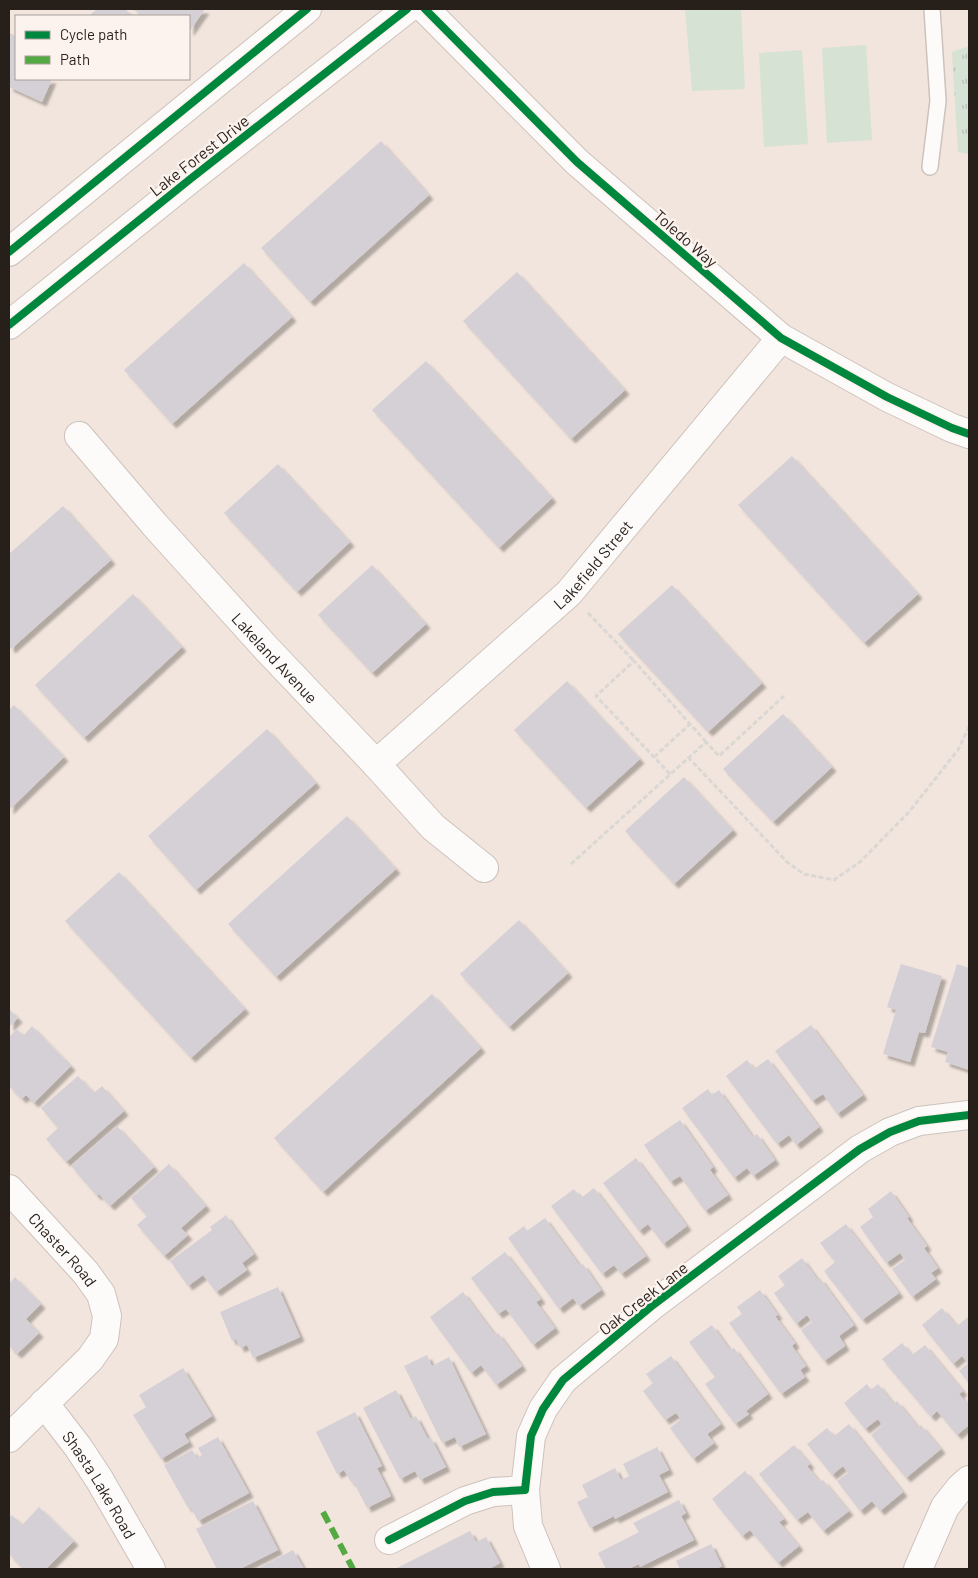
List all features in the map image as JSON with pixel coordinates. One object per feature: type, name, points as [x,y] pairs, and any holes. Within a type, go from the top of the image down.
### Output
[{"type":"street","points":[[9,252],[307,9]]},
{"type":"street","name":"Lake Forest Drive","points":[[9,325],[189,180],[407,9]]},
{"type":"street","name":"Toledo Way","points":[[425,9],[577,162],[781,338],[880,393],[952,428],[969,434]]},
{"type":"street","name":"Lakefield Street","points":[[376,764],[568,593],[781,338]]},
{"type":"street","name":"Lakeland Avenue","points":[[79,436],[154,524],[266,648],[433,827],[484,868]]},
{"type":"street","name":"Oak Creek Lane","points":[[546,1569],[528,1526],[525,1490],[531,1436],[543,1409],[563,1380],[653,1305],[860,1149],[890,1132],[919,1121],[969,1115]]},
{"type":"street","name":"Chaster Road","points":[[9,1189],[86,1273],[101,1294],[107,1316],[104,1339],[90,1359],[44,1403]]},
{"type":"street","points":[[9,1438],[44,1403]]},
{"type":"street","name":"Shasta Lake Road","points":[[44,1403],[78,1446],[152,1569]]},
{"type":"street","points":[[918,1569],[945,1507],[969,1480]]},
{"type":"street","points":[[389,1540],[465,1501],[493,1492],[525,1490]]},
{"type":"lane","points":[[930,167],[938,101],[932,9]]},
{"type":"path","points":[[568,593],[634,661],[719,756],[784,696]]},
{"type":"path","points":[[634,661],[596,696],[670,774]]},
{"type":"path","points":[[654,758],[690,724]]},
{"type":"path","points":[[688,758],[787,862],[804,874],[834,880],[860,862],[909,812],[958,750],[969,727]]},
{"type":"path","points":[[571,864],[706,742]]},
{"type":"green space","points":[[685,9],[741,9],[745,89],[692,91]]},
{"type":"green space","points":[[866,45],[872,140],[827,143],[822,48]]},
{"type":"green space","points":[[969,46],[969,154],[958,152],[952,52]]},
{"type":"green space","points":[[802,50],[808,144],[764,147],[759,53]]},
{"type":"building","points":[[97,9],[125,9],[132,15],[90,15]]},
{"type":"building","points":[[132,9],[205,9],[190,31],[190,15],[141,15]]},
{"type":"building","points":[[9,33],[15,36],[15,80],[52,80],[42,102],[9,87]]},
{"type":"building","points":[[381,141],[429,195],[310,302],[261,248]]},
{"type":"building","points":[[244,263],[292,317],[172,424],[124,370]]},
{"type":"building","points":[[517,272],[625,390],[571,439],[463,321]]},
{"type":"building","points":[[426,361],[552,498],[499,548],[372,410]]},
{"type":"building","points":[[792,456],[918,594],[864,643],[738,505]]},
{"type":"building","points":[[278,464],[350,542],[297,592],[224,513]]},
{"type":"building","points":[[63,506],[111,560],[11,649],[9,646],[9,554]]},
{"type":"building","points":[[372,565],[426,624],[372,673],[318,615]]},
{"type":"building","points":[[672,585],[762,683],[708,732],[618,634]]},
{"type":"building","points":[[133,594],[182,647],[84,738],[35,685]]},
{"type":"building","points":[[567,681],[640,759],[586,808],[514,730]]},
{"type":"building","points":[[14,705],[64,757],[9,810],[9,710]]},
{"type":"building","points":[[783,714],[832,767],[773,822],[723,769]]},
{"type":"building","points":[[267,729],[316,783],[196,890],[148,836]]},
{"type":"building","points":[[684,777],[733,830],[674,884],[625,831]]},
{"type":"building","points":[[347,816],[396,869],[276,977],[228,924]]},
{"type":"building","points":[[119,872],[245,1009],[191,1058],[65,921]]},
{"type":"building","points":[[519,920],[568,973],[509,1027],[460,974]]},
{"type":"building","points":[[901,964],[942,976],[925,1033],[919,1032],[910,1062],[883,1054],[896,1010],[887,1007]]},
{"type":"building","points":[[957,964],[969,968],[969,1070],[945,1062],[948,1052],[931,1047]]},
{"type":"building","points":[[432,994],[481,1048],[323,1192],[274,1138]]},
{"type":"building","points":[[9,1009],[18,1018],[9,1027]]},
{"type":"building","points":[[811,1025],[863,1095],[837,1114],[823,1094],[812,1101],[775,1051]]},
{"type":"building","points":[[32,1026],[71,1066],[34,1103],[26,1095],[22,1099],[9,1086],[9,1037],[17,1029],[23,1036]]},
{"type":"building","points":[[768,1059],[819,1127],[796,1145],[789,1135],[777,1144],[726,1076],[747,1060],[754,1069]]},
{"type":"building","points":[[78,1076],[94,1093],[102,1086],[124,1111],[66,1162],[46,1139],[58,1128],[41,1108]]},
{"type":"building","points":[[708,1089],[712,1095],[719,1090],[753,1137],[757,1134],[775,1160],[753,1176],[747,1168],[734,1178],[682,1108]]},
{"type":"building","points":[[680,1120],[713,1167],[710,1170],[728,1195],[705,1211],[680,1176],[670,1182],[644,1145]]},
{"type":"building","points":[[117,1126],[154,1167],[110,1206],[99,1194],[97,1196],[71,1166]]},
{"type":"building","points":[[636,1158],[687,1226],[663,1244],[648,1224],[639,1231],[603,1183]]},
{"type":"building","points":[[169,1164],[206,1206],[181,1228],[188,1235],[164,1256],[137,1225],[147,1216],[131,1198]]},
{"type":"building","points":[[594,1188],[646,1256],[621,1274],[614,1265],[602,1274],[551,1206],[574,1189],[581,1198]]},
{"type":"building","points":[[891,1191],[927,1246],[924,1248],[938,1268],[931,1273],[936,1279],[912,1297],[892,1269],[905,1260],[900,1253],[886,1263],[860,1227],[873,1217],[868,1209]]},
{"type":"building","points":[[226,1215],[254,1254],[242,1263],[247,1270],[216,1292],[203,1275],[188,1286],[170,1261],[212,1230],[210,1227]]},
{"type":"building","points":[[545,1218],[580,1266],[583,1264],[601,1290],[579,1306],[573,1298],[559,1309],[508,1238],[524,1226],[527,1231]]},
{"type":"building","points":[[846,1224],[899,1293],[862,1320],[824,1271],[835,1262],[820,1243]]},
{"type":"building","points":[[505,1252],[541,1299],[536,1302],[555,1328],[533,1345],[506,1309],[498,1314],[471,1278]]},
{"type":"building","points":[[802,1258],[818,1280],[820,1278],[854,1325],[839,1336],[845,1346],[824,1361],[801,1330],[812,1322],[807,1315],[796,1324],[774,1293],[785,1285],[778,1276]]},
{"type":"building","points":[[15,1277],[41,1304],[26,1319],[39,1333],[17,1354],[9,1346],[9,1284]]},
{"type":"building","points":[[278,1287],[300,1337],[253,1358],[247,1345],[240,1348],[236,1339],[232,1341],[220,1312]]},
{"type":"building","points":[[760,1290],[778,1315],[775,1316],[795,1343],[792,1346],[806,1366],[800,1370],[805,1377],[781,1394],[729,1323],[742,1314],[737,1307]]},
{"type":"building","points":[[463,1292],[495,1335],[498,1333],[522,1366],[496,1385],[481,1365],[471,1373],[430,1317]]},
{"type":"building","points":[[942,1308],[957,1326],[969,1316],[969,1383],[959,1371],[968,1363],[962,1356],[953,1364],[922,1325]]},
{"type":"building","points":[[712,1325],[730,1350],[734,1348],[768,1394],[746,1411],[749,1414],[735,1424],[705,1384],[715,1377],[689,1342]]},
{"type":"building","points":[[902,1343],[912,1355],[925,1345],[963,1391],[959,1394],[969,1406],[969,1425],[957,1435],[937,1411],[931,1417],[882,1359]]},
{"type":"building","points":[[427,1355],[432,1366],[449,1357],[486,1434],[459,1447],[455,1437],[442,1443],[404,1366]]},
{"type":"building","points":[[671,1356],[721,1424],[707,1434],[714,1443],[693,1459],[670,1428],[681,1419],[676,1413],[665,1420],[643,1391],[653,1383],[646,1374]]},
{"type":"building","points":[[183,1368],[212,1416],[184,1434],[189,1442],[161,1459],[133,1415],[146,1407],[139,1395]]},
{"type":"building","points":[[867,1384],[871,1390],[878,1384],[894,1404],[897,1401],[918,1427],[921,1425],[941,1449],[906,1478],[871,1435],[882,1425],[878,1419],[865,1429],[844,1403]]},
{"type":"building","points":[[396,1390],[411,1419],[416,1416],[428,1439],[431,1438],[446,1467],[420,1480],[415,1471],[400,1479],[363,1408]]},
{"type":"building","points":[[355,1412],[382,1466],[377,1468],[391,1496],[367,1508],[353,1481],[351,1482],[344,1470],[337,1474],[316,1432]]},
{"type":"building","points":[[849,1424],[903,1492],[880,1511],[872,1501],[860,1511],[837,1481],[848,1473],[843,1466],[832,1475],[807,1444],[827,1428],[834,1436]]},
{"type":"building","points":[[218,1437],[249,1493],[198,1521],[190,1506],[188,1508],[164,1465],[192,1450],[197,1458],[202,1455],[198,1448]]},
{"type":"building","points":[[794,1445],[810,1464],[807,1466],[820,1482],[823,1480],[849,1511],[823,1531],[808,1512],[797,1520],[759,1474]]},
{"type":"building","points":[[657,1447],[669,1470],[659,1475],[668,1492],[615,1519],[614,1516],[590,1528],[577,1502],[588,1497],[582,1485],[615,1468],[621,1480],[629,1476],[623,1464]]},
{"type":"building","points":[[745,1471],[784,1519],[779,1522],[799,1546],[778,1563],[750,1530],[742,1536],[712,1499]]},
{"type":"building","points":[[679,1500],[686,1513],[681,1516],[694,1540],[640,1567],[639,1564],[628,1569],[606,1569],[598,1553],[639,1532],[633,1523]]},
{"type":"building","points":[[253,1501],[278,1550],[240,1569],[217,1569],[196,1529]]},
{"type":"building","points":[[39,1507],[74,1541],[46,1569],[24,1569],[9,1554],[9,1518],[12,1515],[22,1525]]},
{"type":"building","points":[[470,1531],[476,1542],[486,1537],[500,1563],[489,1569],[395,1569]]},
{"type":"building","points":[[711,1544],[722,1566],[716,1569],[680,1569],[676,1561]]},
{"type":"building","points":[[293,1550],[304,1569],[257,1569]]},
{"type":"marked path","points":[[323,1512],[353,1569]]},
{"type":"cycle path","points":[[9,252],[307,9]]},
{"type":"cycle path","points":[[9,325],[189,180],[407,9]]},
{"type":"cycle path","points":[[425,9],[577,162],[781,338],[887,397],[952,428],[969,434]]},
{"type":"cycle path","points":[[389,1540],[465,1501],[493,1492],[525,1490],[531,1436],[543,1409],[563,1380],[653,1305],[860,1149],[890,1132],[919,1121],[969,1115]]}]
